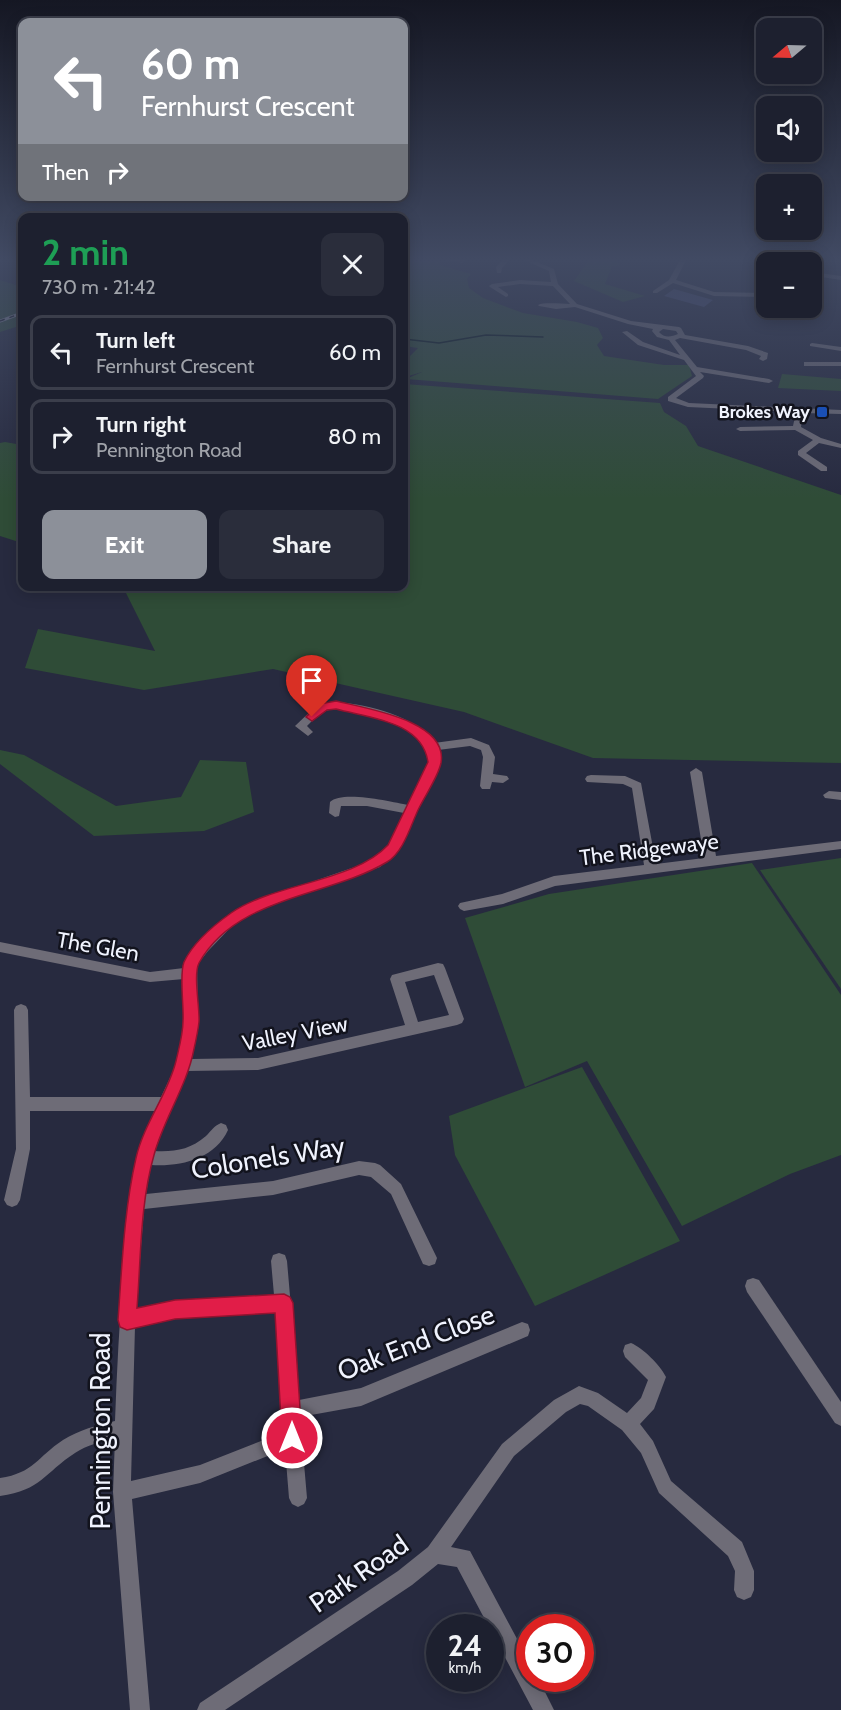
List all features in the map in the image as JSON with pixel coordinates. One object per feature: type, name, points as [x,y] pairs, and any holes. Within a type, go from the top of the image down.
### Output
[{"type":"street","points":[[633,340],[638,345],[675,358],[687,358]]},
{"type":"street","points":[[672,340],[697,369],[700,376],[671,399],[688,405],[841,412]]},
{"type":"street","points":[[698,340],[766,355]]},
{"type":"street","points":[[812,345],[841,349]]},
{"type":"street","points":[[807,364],[831,366],[841,364]]},
{"type":"street","points":[[697,369],[744,373],[769,381]]},
{"type":"street","points":[[797,428],[801,410]]},
{"type":"street","points":[[740,429],[797,428],[818,440],[841,446]]},
{"type":"street","points":[[818,440],[801,453],[824,469]]},
{"type":"street","points":[[308,732],[300,726],[324,707],[336,705],[403,722],[420,733],[432,747],[461,741],[480,744],[486,748],[489,757],[486,782],[503,779]]},
{"type":"street","name":"Pennington Road","points":[[140,1710],[122,1492],[127,1320],[137,1202],[145,1157],[164,1104],[183,1065],[191,1023],[190,964],[227,923],[249,908],[376,864],[393,848],[433,768],[435,762],[432,747]]},
{"type":"street","points":[[696,772],[711,862]]},
{"type":"street","points":[[591,778],[625,780],[637,786],[651,870]]},
{"type":"street","points":[[335,813],[336,802],[367,802],[410,810]]},
{"type":"street","name":"The Ridgewaye","points":[[464,906],[503,899],[554,881],[841,845]]},
{"type":"street","name":"The Glen","points":[[0,947],[150,977],[191,973]]},
{"type":"street","name":"Valley View","points":[[183,1065],[258,1064],[414,1030],[457,1019],[438,968],[397,979],[414,1030]]},
{"type":"street","points":[[12,1200],[23,1149],[21,1010]]},
{"type":"street","points":[[24,1104],[164,1104]]},
{"type":"street","points":[[145,1157],[171,1160],[190,1154],[206,1148],[221,1130]]},
{"type":"street","name":"Colonels Way","points":[[137,1202],[273,1188],[359,1168],[375,1170],[396,1189],[429,1258]]},
{"type":"street","points":[[279,1261],[298,1498]]},
{"type":"street","points":[[753,1286],[841,1417]]},
{"type":"street","points":[[127,1320],[175,1309],[284,1303]]},
{"type":"street","name":"Oak End Close","points":[[292,1410],[361,1396],[522,1330]]},
{"type":"street","points":[[628,1424],[648,1403],[657,1377],[631,1351]]},
{"type":"street","points":[[435,1554],[508,1450],[560,1406],[579,1395],[592,1400],[628,1424],[647,1447],[665,1487],[735,1549],[746,1571],[744,1590]]},
{"type":"street","points":[[0,1486],[19,1485],[34,1477],[63,1451],[98,1433],[123,1428]]},
{"type":"street","points":[[122,1492],[200,1474],[292,1438]]},
{"type":"street","name":"Park Road","points":[[207,1710],[405,1578],[435,1554],[463,1558],[544,1710]]},
{"type":"green space","points":[[408,340],[601,340],[597,345],[604,356],[664,365],[689,365],[692,376],[658,399],[408,379],[422,372],[408,376],[408,358],[418,348],[408,347]]},
{"type":"green space","points":[[782,374],[841,379],[841,391],[778,388]]},
{"type":"green space","points":[[408,384],[660,403],[664,412],[686,426],[698,446],[841,495],[841,763],[593,758],[464,712],[273,669],[144,690],[25,668],[38,629],[155,651],[125,591],[408,591]]},
{"type":"green space","points":[[0,443],[18,444],[18,542],[0,536]]},
{"type":"green space","points":[[0,750],[24,755],[116,806],[181,797],[200,760],[246,762],[254,812],[204,831],[94,836],[0,764]]},
{"type":"green space","points":[[841,858],[841,989],[760,870]]},
{"type":"green space","points":[[752,863],[841,995],[841,1155],[790,1174],[682,1226],[587,1061],[525,1087],[465,918],[549,894]]},
{"type":"green space","points":[[582,1067],[680,1241],[535,1306],[455,1155],[449,1116]]},
{"type":"waterway","points":[[411,340],[439,343],[458,340]]},
{"type":"place","name":"Brokes Way","points":[[822,412]]},
{"type":"route","points":[[292,1438],[284,1303],[175,1309],[127,1320],[137,1202],[145,1157],[154,1128],[183,1065],[191,1023],[190,964],[203,947],[234,916],[249,908],[376,864],[385,857],[393,848],[435,762],[432,747],[420,733],[403,722],[336,705],[324,707],[312,717]]}]
